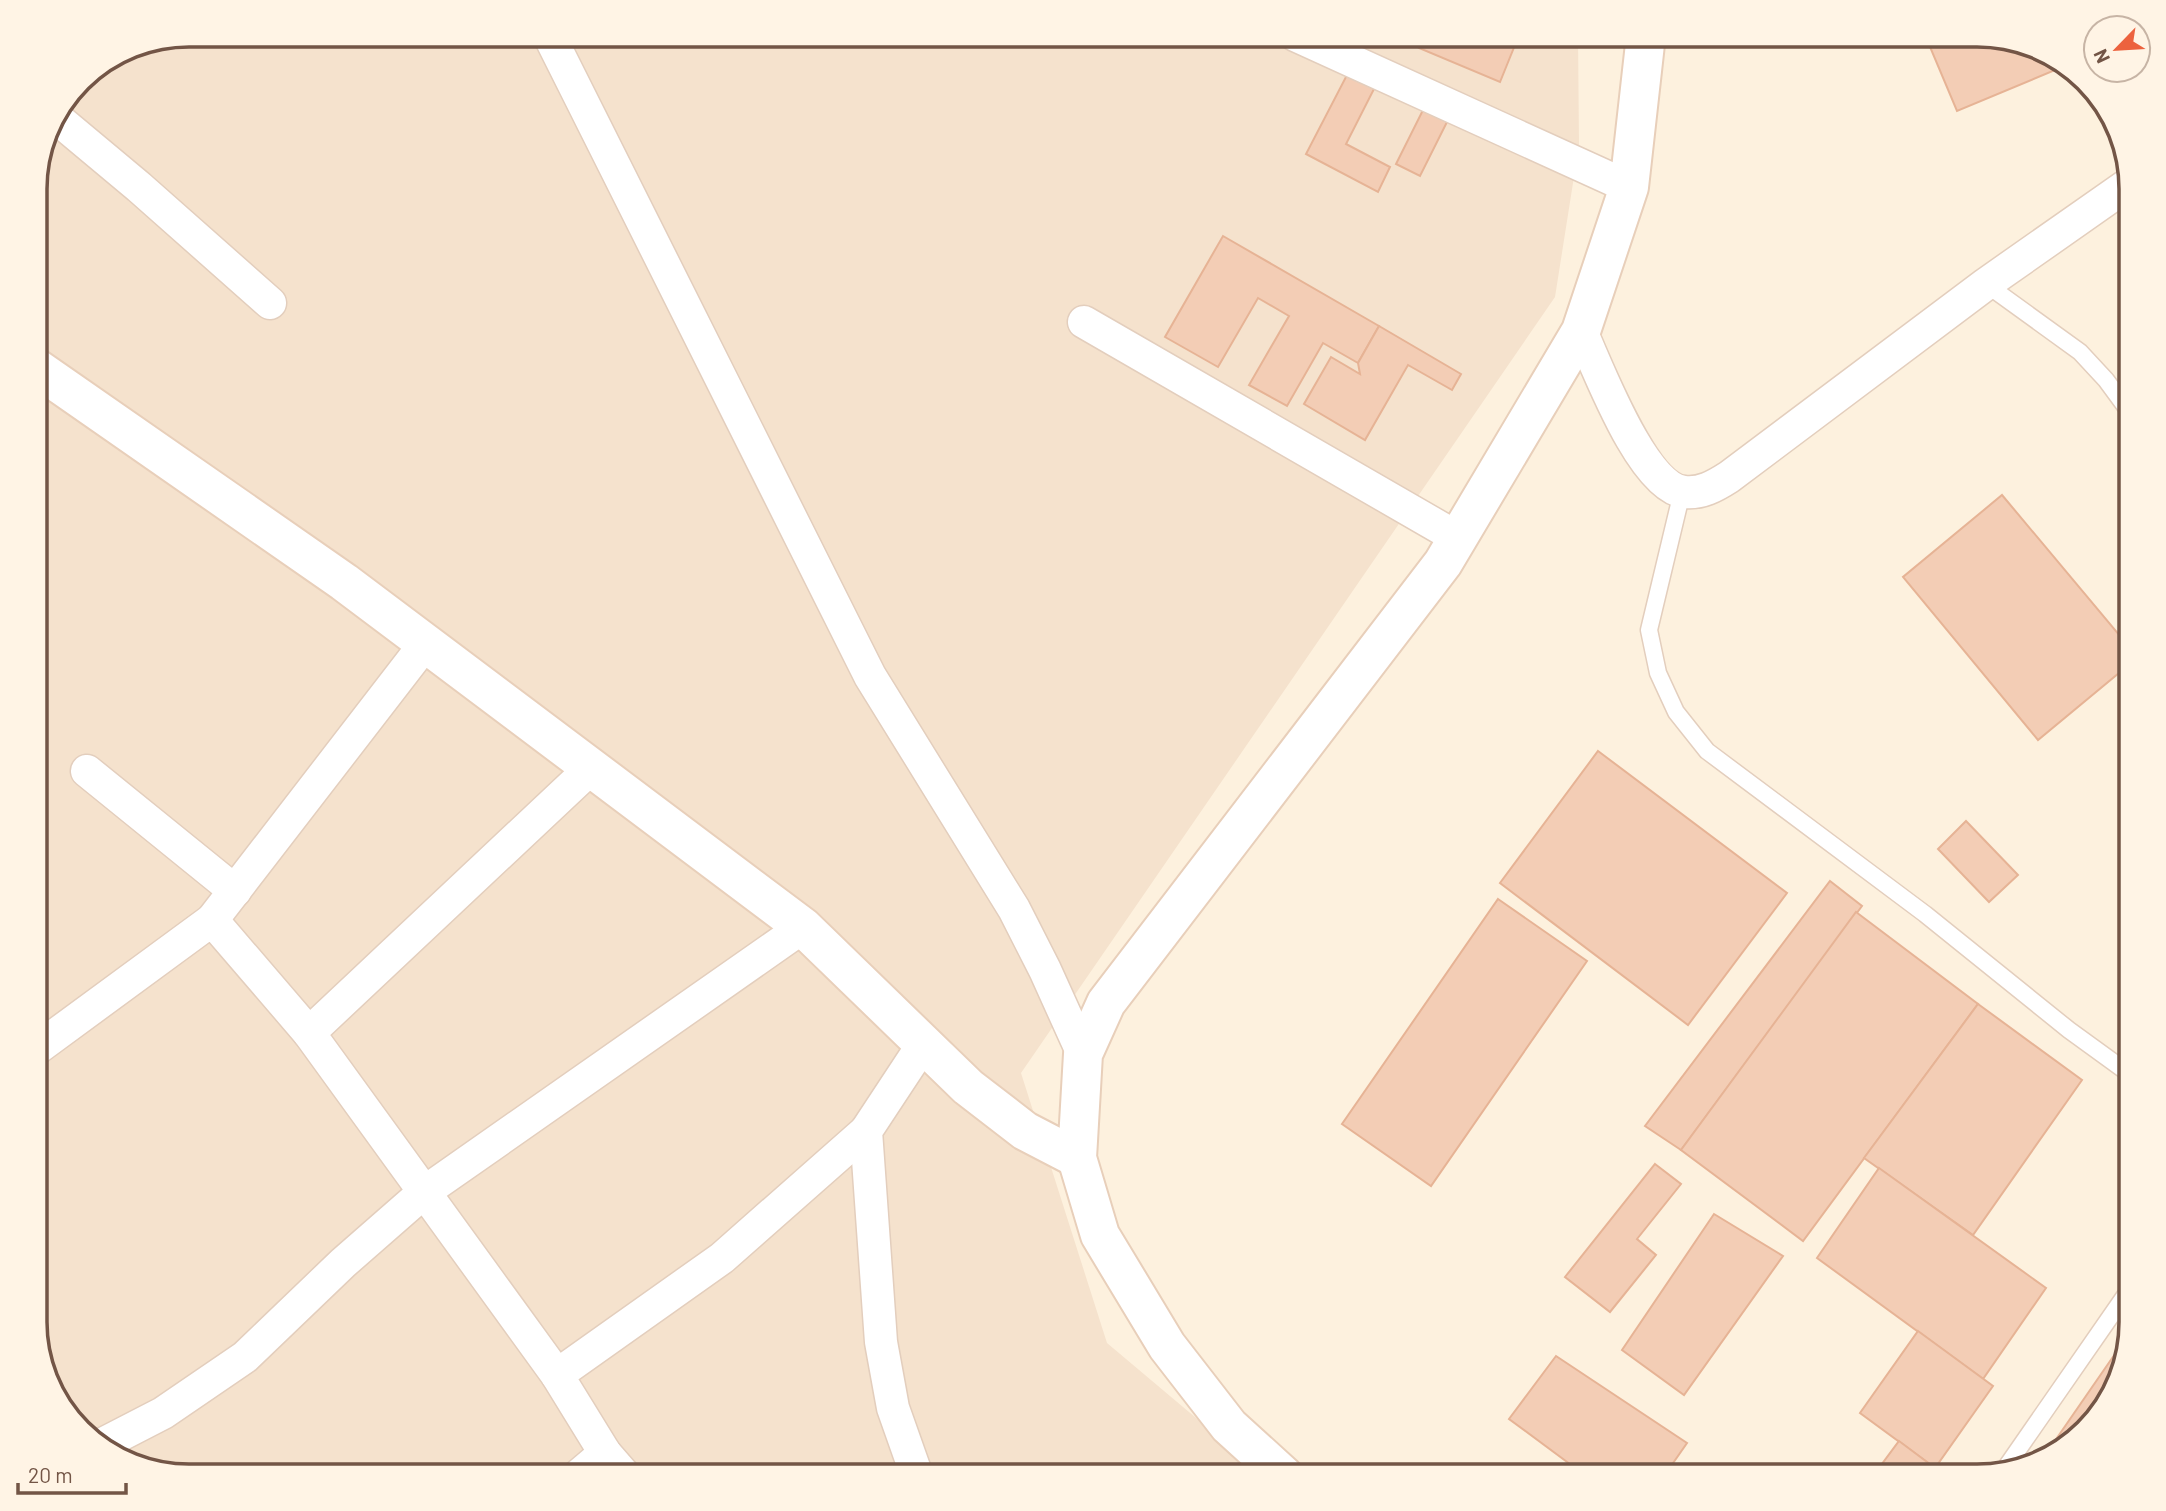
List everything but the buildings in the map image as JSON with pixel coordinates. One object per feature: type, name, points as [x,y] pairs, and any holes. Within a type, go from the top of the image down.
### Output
[{"type":"street","points":[[1322,47],[1629,187]]},
{"type":"street","points":[[1271,1464],[1229,1426],[1167,1346],[1100,1235],[1077,1158],[1083,1054],[1106,1003],[1443,563],[1581,331],[1629,187],[1645,47]]},
{"type":"street","points":[[558,48],[870,676],[1014,909],[1083,1054]]},
{"type":"street","points":[[63,124],[270,303]]},
{"type":"street","points":[[1581,331],[1637,451],[1655,475],[1682,492],[1706,490],[1729,477],[1986,284],[2119,191]]},
{"type":"street","points":[[1084,322],[1458,538]]},
{"type":"street","points":[[48,376],[344,582],[803,927],[968,1087],[1025,1131],[1077,1158]]},
{"type":"street","points":[[48,1040],[212,920],[425,644]]},
{"type":"street","points":[[309,1033],[592,767]]},
{"type":"street","points":[[87,771],[235,891]]},
{"type":"street","points":[[212,920],[309,1033],[557,1375],[614,1464]]},
{"type":"street","points":[[110,1440],[163,1413],[244,1357],[423,1193],[803,927]]},
{"type":"street","points":[[557,1375],[722,1258],[866,1131],[924,1043]]},
{"type":"street","points":[[866,1131],[881,1342],[893,1408],[912,1464]]},
{"type":"lane","points":[[1986,284],[2081,352],[2119,398]]},
{"type":"lane","points":[[1682,492],[1649,630],[1658,673],[1676,712],[1707,751],[1924,914],[2069,1030],[2119,1066]]},
{"type":"lane","points":[[2011,1459],[2119,1304]]},
{"type":"shaded area","points":[[1578,47],[1579,145],[1555,297],[1021,1073],[1107,1343],[1251,1464],[189,1464],[161,1461],[126,1449],[110,1440],[82,1415],[58,1376],[50,1350],[48,1331],[48,170],[52,152],[66,118],[96,82],[135,58],[161,50],[180,48]]}]
